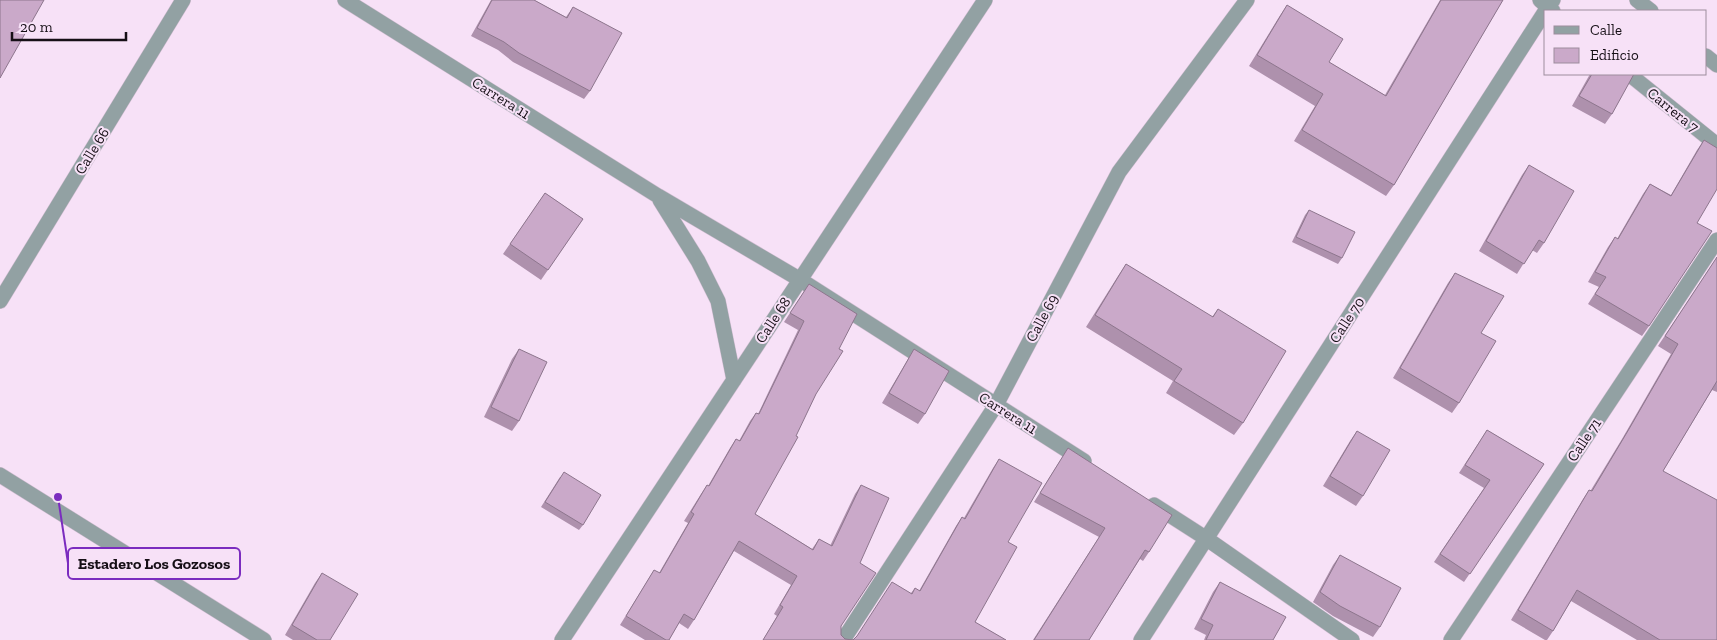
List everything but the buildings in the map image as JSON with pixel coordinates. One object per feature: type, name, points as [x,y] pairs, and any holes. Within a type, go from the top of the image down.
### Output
[{"type":"street","name":"Calle 66","points":[[0,301],[183,0]]},
{"type":"street","name":"Calle 68","points":[[562,640],[985,0]]},
{"type":"street","name":"Calle 69","points":[[843,640],[996,405],[1119,172],[1247,0]]},
{"type":"street","points":[[1637,0],[1649,10]]},
{"type":"street","name":"Carrera 11","points":[[351,2],[658,196],[799,279],[1093,467]]},
{"type":"street","name":"Calle 70","points":[[1141,640],[1544,13]]},
{"type":"street","points":[[1707,57],[1717,65]]},
{"type":"street","name":"Carrera 7","points":[[1631,75],[1717,145]]},
{"type":"street","name":"Carrera 11","points":[[658,196],[698,261],[718,301],[734,380]]},
{"type":"street","name":"Calle 71","points":[[1451,640],[1717,240]]},
{"type":"street","points":[[0,475],[264,640]]},
{"type":"street","points":[[1142,498],[1207,539],[1352,640]]},
{"type":"place","name":"Estadero Los Gozosos","points":[[58,497]]}]
